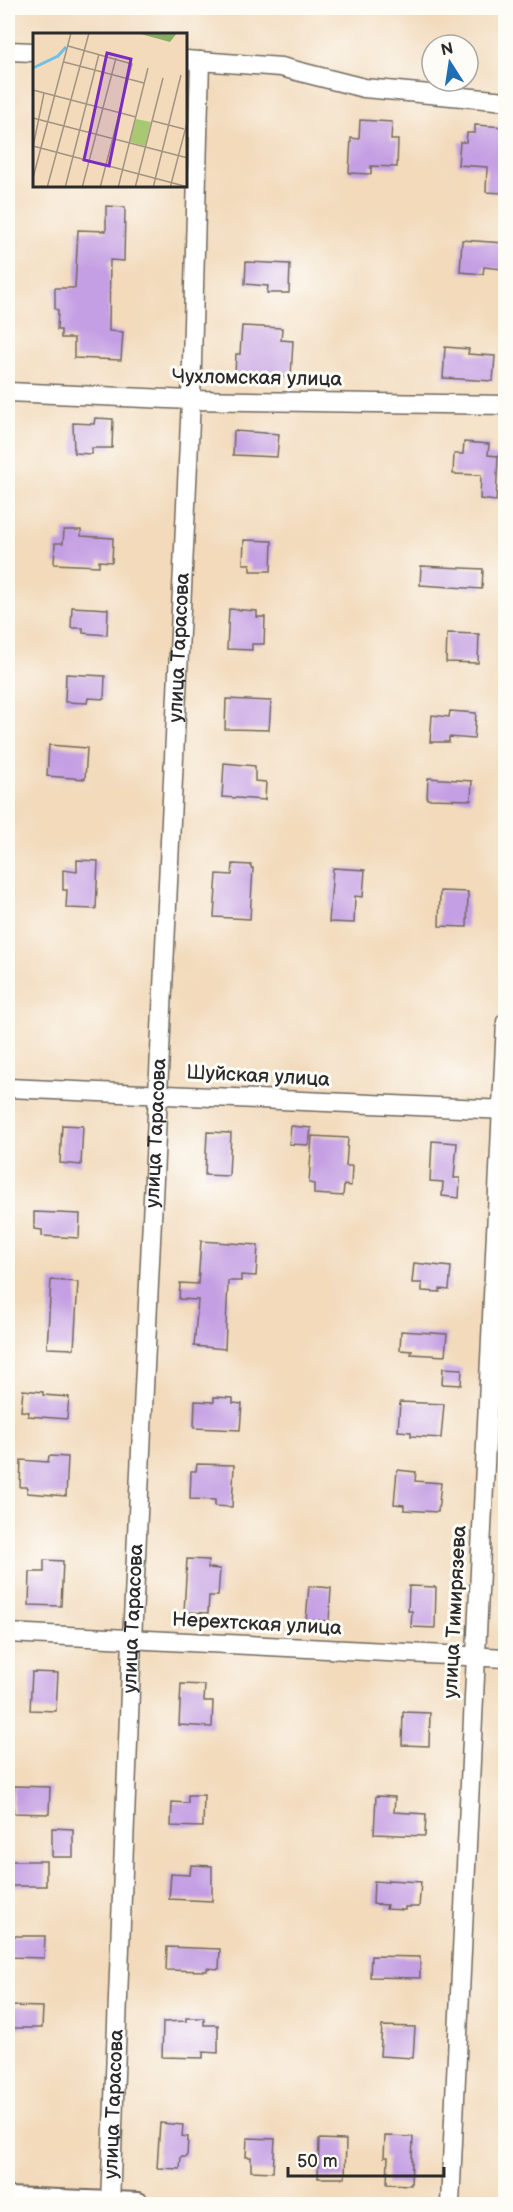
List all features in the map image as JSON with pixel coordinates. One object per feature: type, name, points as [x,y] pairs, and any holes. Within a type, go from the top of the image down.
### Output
[{"type":"street","points":[[8,51],[33,52]]},
{"type":"street","points":[[193,60],[281,67],[364,88],[506,101]]},
{"type":"street","name":"улица Тарасова","points":[[110,2204],[132,1640],[191,400],[193,60]]},
{"type":"street","name":"Чухломская улица","points":[[8,392],[191,400],[506,405]]},
{"type":"street","name":"улица Тимирязева","points":[[450,2205],[506,1022]]},
{"type":"street","name":"Шуйская улица","points":[[8,1088],[503,1110]]},
{"type":"street","name":"Нерехтская улица","points":[[8,1633],[506,1658]]},
{"type":"street","points":[[8,2199],[138,2205]]},
{"type":"building","points":[[360,120],[392,122],[391,140],[398,140],[397,167],[371,166],[371,174],[349,173],[351,138],[359,139]]},
{"type":"building","points":[[475,125],[506,127],[503,193],[486,192],[487,167],[458,165],[460,142],[466,142],[467,133],[475,133]]},
{"type":"building","points":[[106,206],[125,207],[124,261],[110,260],[109,331],[123,332],[121,360],[74,358],[74,338],[61,338],[61,330],[57,330],[58,310],[55,309],[55,288],[75,288],[78,230],[106,231]]},
{"type":"building","points":[[462,240],[504,243],[502,269],[484,267],[483,274],[460,272]]},
{"type":"building","points":[[246,262],[290,264],[289,293],[267,293],[268,286],[245,284]]},
{"type":"building","points":[[242,326],[282,328],[281,340],[293,341],[291,377],[235,374],[236,354],[240,354]]},
{"type":"building","points":[[445,347],[469,349],[468,354],[495,356],[493,381],[443,378]]},
{"type":"building","points":[[95,418],[113,419],[112,448],[92,448],[92,454],[74,453],[73,423],[94,424]]},
{"type":"building","points":[[234,431],[279,434],[277,457],[233,455]]},
{"type":"building","points":[[464,442],[489,444],[488,455],[498,456],[496,501],[480,499],[481,475],[453,474],[454,454],[463,454]]},
{"type":"building","points":[[64,530],[81,530],[81,536],[113,538],[112,562],[99,561],[99,566],[54,564],[55,543],[63,543]]},
{"type":"building","points":[[244,540],[272,541],[271,571],[250,571],[250,564],[243,564]]},
{"type":"building","points":[[421,566],[483,569],[482,589],[420,585]]},
{"type":"building","points":[[72,607],[108,609],[107,635],[83,633],[83,628],[71,628]]},
{"type":"building","points":[[229,609],[257,611],[257,617],[265,617],[264,644],[252,644],[252,650],[227,649]]},
{"type":"building","points":[[447,633],[479,634],[478,663],[446,662]]},
{"type":"building","points":[[66,674],[105,676],[104,699],[88,698],[87,703],[65,702]]},
{"type":"building","points":[[226,699],[271,701],[269,730],[225,729]]},
{"type":"building","points":[[450,711],[476,713],[474,739],[449,737],[449,742],[430,742],[432,715],[449,717]]},
{"type":"building","points":[[49,745],[87,748],[85,779],[47,776]]},
{"type":"building","points":[[224,763],[255,766],[255,781],[266,782],[265,800],[222,797]]},
{"type":"building","points":[[428,778],[472,781],[471,800],[427,799]]},
{"type":"building","points":[[77,860],[98,861],[96,909],[66,908],[67,890],[63,890],[63,870],[77,872]]},
{"type":"building","points":[[233,864],[251,865],[253,868],[250,919],[214,917],[217,874],[232,875]]},
{"type":"building","points":[[333,868],[365,870],[363,897],[355,896],[354,923],[329,922]]},
{"type":"building","points":[[440,891],[468,892],[467,927],[439,926]]},
{"type":"building","points":[[62,1125],[83,1126],[81,1165],[60,1163]]},
{"type":"building","points":[[291,1126],[311,1128],[309,1145],[289,1144]]},
{"type":"building","points":[[207,1132],[231,1133],[229,1176],[205,1175]]},
{"type":"building","points":[[312,1136],[348,1138],[346,1166],[352,1166],[351,1186],[344,1185],[343,1196],[314,1194],[314,1184],[309,1183]]},
{"type":"building","points":[[432,1141],[457,1143],[454,1178],[460,1178],[459,1198],[442,1196],[443,1182],[430,1181]]},
{"type":"building","points":[[34,1212],[80,1214],[79,1238],[42,1236],[42,1230],[34,1229]]},
{"type":"building","points":[[201,1241],[258,1245],[256,1276],[241,1275],[241,1281],[228,1281],[225,1349],[194,1346],[198,1300],[179,1299],[180,1283],[198,1284]]},
{"type":"building","points":[[414,1263],[451,1267],[449,1290],[422,1291],[422,1283],[412,1283]]},
{"type":"building","points":[[51,1280],[78,1282],[74,1349],[47,1348]]},
{"type":"building","points":[[401,1331],[447,1334],[445,1356],[411,1354],[412,1351],[400,1350]]},
{"type":"building","points":[[443,1368],[462,1369],[461,1385],[442,1384]]},
{"type":"building","points":[[23,1390],[43,1392],[43,1395],[69,1397],[67,1419],[28,1416],[29,1412],[21,1411]]},
{"type":"building","points":[[214,1397],[233,1398],[233,1403],[242,1404],[240,1430],[194,1428],[195,1401],[214,1402]]},
{"type":"building","points":[[400,1402],[444,1404],[441,1438],[411,1436],[411,1432],[398,1431]]},
{"type":"building","points":[[49,1456],[68,1457],[66,1496],[27,1493],[27,1487],[20,1487],[21,1460],[48,1462]]},
{"type":"building","points":[[197,1464],[234,1465],[232,1507],[215,1506],[215,1500],[190,1499],[191,1471],[196,1471]]},
{"type":"building","points":[[397,1470],[416,1472],[415,1481],[441,1483],[438,1512],[404,1510],[404,1505],[394,1504]]},
{"type":"building","points":[[187,1559],[209,1560],[208,1568],[220,1569],[218,1596],[209,1596],[208,1613],[184,1612]]},
{"type":"building","points":[[44,1560],[63,1561],[61,1606],[29,1605],[30,1572],[44,1572]]},
{"type":"building","points":[[309,1586],[331,1588],[329,1621],[306,1620]]},
{"type":"building","points":[[409,1586],[436,1587],[435,1628],[411,1627],[412,1611],[408,1611]]},
{"type":"building","points":[[32,1672],[58,1673],[56,1711],[30,1710]]},
{"type":"building","points":[[181,1684],[205,1685],[204,1701],[213,1701],[212,1727],[179,1725]]},
{"type":"building","points":[[403,1712],[430,1713],[429,1746],[402,1745]]},
{"type":"building","points":[[14,1786],[50,1787],[49,1814],[13,1813]]},
{"type":"building","points":[[188,1795],[204,1795],[203,1827],[171,1826],[172,1802],[188,1803]]},
{"type":"building","points":[[376,1796],[395,1797],[394,1812],[426,1814],[425,1836],[374,1834]]},
{"type":"building","points":[[52,1828],[73,1829],[73,1857],[52,1857]]},
{"type":"building","points":[[8,1861],[46,1861],[46,1886],[8,1886]]},
{"type":"building","points":[[191,1865],[212,1866],[212,1901],[169,1899],[171,1874],[190,1875]]},
{"type":"building","points":[[388,1880],[421,1882],[419,1907],[405,1907],[405,1910],[386,1909],[387,1905],[373,1904],[374,1881],[388,1882]]},
{"type":"building","points":[[8,1936],[45,1936],[44,1958],[8,1957]]},
{"type":"building","points":[[167,1947],[220,1949],[219,1969],[166,1970]]},
{"type":"building","points":[[371,1956],[420,1957],[420,1978],[370,1977]]},
{"type":"building","points":[[8,2006],[43,2007],[42,2028],[8,2028]]},
{"type":"building","points":[[186,2018],[204,2018],[204,2025],[218,2025],[218,2053],[203,2052],[203,2058],[162,2057],[163,2022],[186,2021]]},
{"type":"building","points":[[382,2026],[415,2027],[413,2058],[380,2056]]},
{"type":"building","points":[[160,2123],[183,2125],[182,2136],[188,2137],[187,2157],[181,2157],[180,2169],[157,2168]]},
{"type":"building","points":[[385,2136],[413,2137],[411,2185],[387,2184],[388,2157],[384,2157]]},
{"type":"building","points":[[247,2138],[275,2139],[273,2172],[251,2171],[251,2157],[246,2157]]},
{"type":"building","points":[[319,2139],[346,2140],[345,2178],[318,2178]]}]
